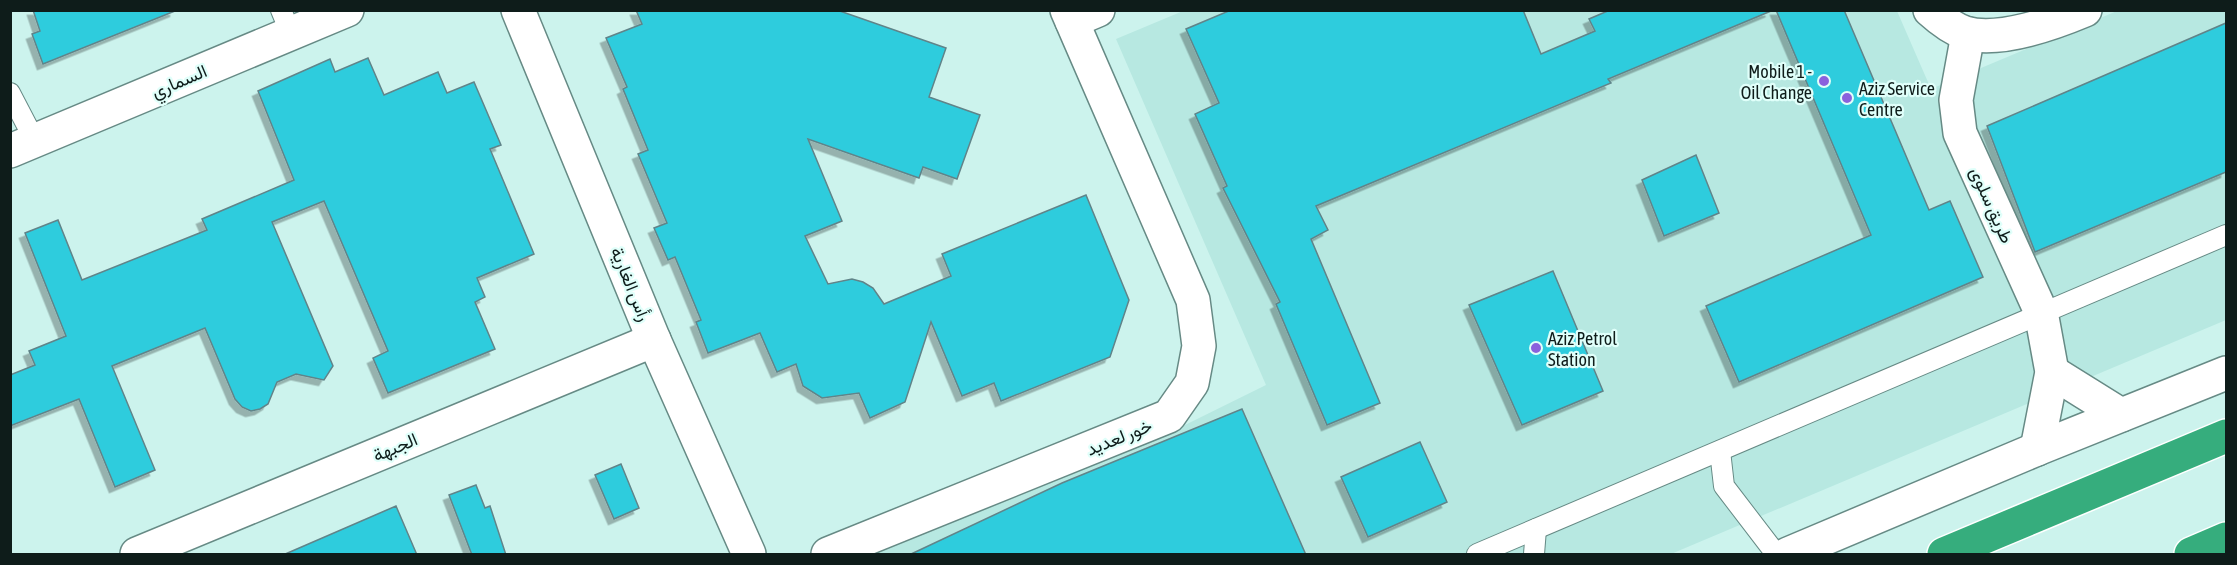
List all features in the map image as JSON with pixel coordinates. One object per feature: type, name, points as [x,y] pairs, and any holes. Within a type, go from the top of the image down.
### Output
[{"type":"highway","points":[[1944,555],[2226,436]]},
{"type":"highway","points":[[2191,555],[2226,540]]},
{"type":"street","name":"السماري","points":[[23,146],[286,22],[347,10]]},
{"type":"street","name":"رأس الغارية","points":[[518,10],[654,340],[749,555]]},
{"type":"street","points":[[1930,10],[1946,25],[1968,34],[2005,35],[2085,10]]},
{"type":"street","name":"خور لعديد","points":[[828,555],[1169,416],[1192,382],[1199,346],[1192,300],[1079,14]]},
{"type":"street","name":"طريق سلوى","points":[[1968,34],[1956,100],[1960,133],[2041,312],[2052,372],[2037,448]]},
{"type":"street","name":"الجبهة","points":[[137,555],[654,340]]},
{"type":"street","points":[[2052,372],[2121,415]]},
{"type":"street","points":[[1788,555],[2037,448],[2226,373]]},
{"type":"lane","points":[[10,93],[23,146]]},
{"type":"lane","points":[[1477,555],[2041,312],[2226,235]]},
{"type":"lane","points":[[1720,451],[1725,486],[1776,555]]},
{"type":"lane","points":[[1534,555],[1536,529]]},
{"type":"shaded area","points":[[1183,11],[1897,11],[1931,89],[2117,11],[2226,11],[2226,320],[1671,554],[873,554],[1187,424],[1266,385],[1116,39]]},
{"type":"building","points":[[33,10],[175,11],[43,64],[32,34],[40,31]]},
{"type":"building","points":[[636,10],[837,10],[946,48],[929,97],[980,115],[957,179],[923,167],[919,178],[808,139],[842,221],[805,236],[828,284],[852,279],[863,282],[873,288],[884,304],[951,276],[942,254],[1086,195],[1129,300],[1110,357],[1001,401],[994,383],[962,396],[931,322],[905,402],[870,418],[859,393],[822,398],[803,386],[796,364],[777,372],[760,333],[708,353],[696,322],[701,320],[675,257],[668,260],[654,228],[667,223],[638,154],[648,150],[623,89],[627,87],[606,38],[642,24]]},
{"type":"building","points":[[1231,10],[1523,10],[1541,54],[1595,31],[1589,19],[1610,10],[1771,11],[1608,79],[1611,83],[1316,206],[1328,230],[1311,239],[1380,403],[1327,425],[1276,304],[1280,302],[1223,188],[1227,186],[1195,114],[1219,103],[1186,29]]},
{"type":"building","points":[[1776,10],[1844,10],[1929,210],[1950,201],[1983,277],[1739,382],[1706,306],[1871,235]]},
{"type":"building","points":[[2226,23],[2226,172],[2035,252],[1987,126]]},
{"type":"building","points":[[368,58],[384,95],[438,72],[447,93],[474,82],[501,145],[490,149],[534,254],[477,278],[485,297],[475,302],[495,349],[388,393],[373,358],[388,351],[324,201],[272,222],[333,366],[324,380],[296,374],[277,382],[268,404],[251,411],[242,407],[235,399],[205,328],[112,366],[155,470],[115,487],[79,399],[10,426],[10,375],[35,365],[29,351],[66,336],[25,233],[58,220],[82,280],[207,230],[202,219],[294,180],[258,91],[330,59],[335,72]]},
{"type":"building","points":[[1696,155],[1719,213],[1664,236],[1642,180]]},
{"type":"building","name":"Aziz Petrol Station","points":[[1553,271],[1603,391],[1522,425],[1469,305]]},
{"type":"building","points":[[1242,409],[1306,555],[909,555],[1062,483]]},
{"type":"building","points":[[1420,442],[1447,502],[1368,537],[1341,477]]},
{"type":"building","points":[[621,464],[639,508],[614,519],[595,475]]},
{"type":"building","points":[[476,485],[485,508],[490,506],[506,555],[472,555],[449,495]]},
{"type":"building","points":[[396,506],[417,555],[283,555]]},
{"type":"place","name":"Mobile 1 - Oil Change","points":[[1824,81]]},
{"type":"place","name":"Aziz Service Centre","points":[[1847,98]]},
{"type":"place","name":"Aziz Petrol Station","points":[[1536,348]]}]
